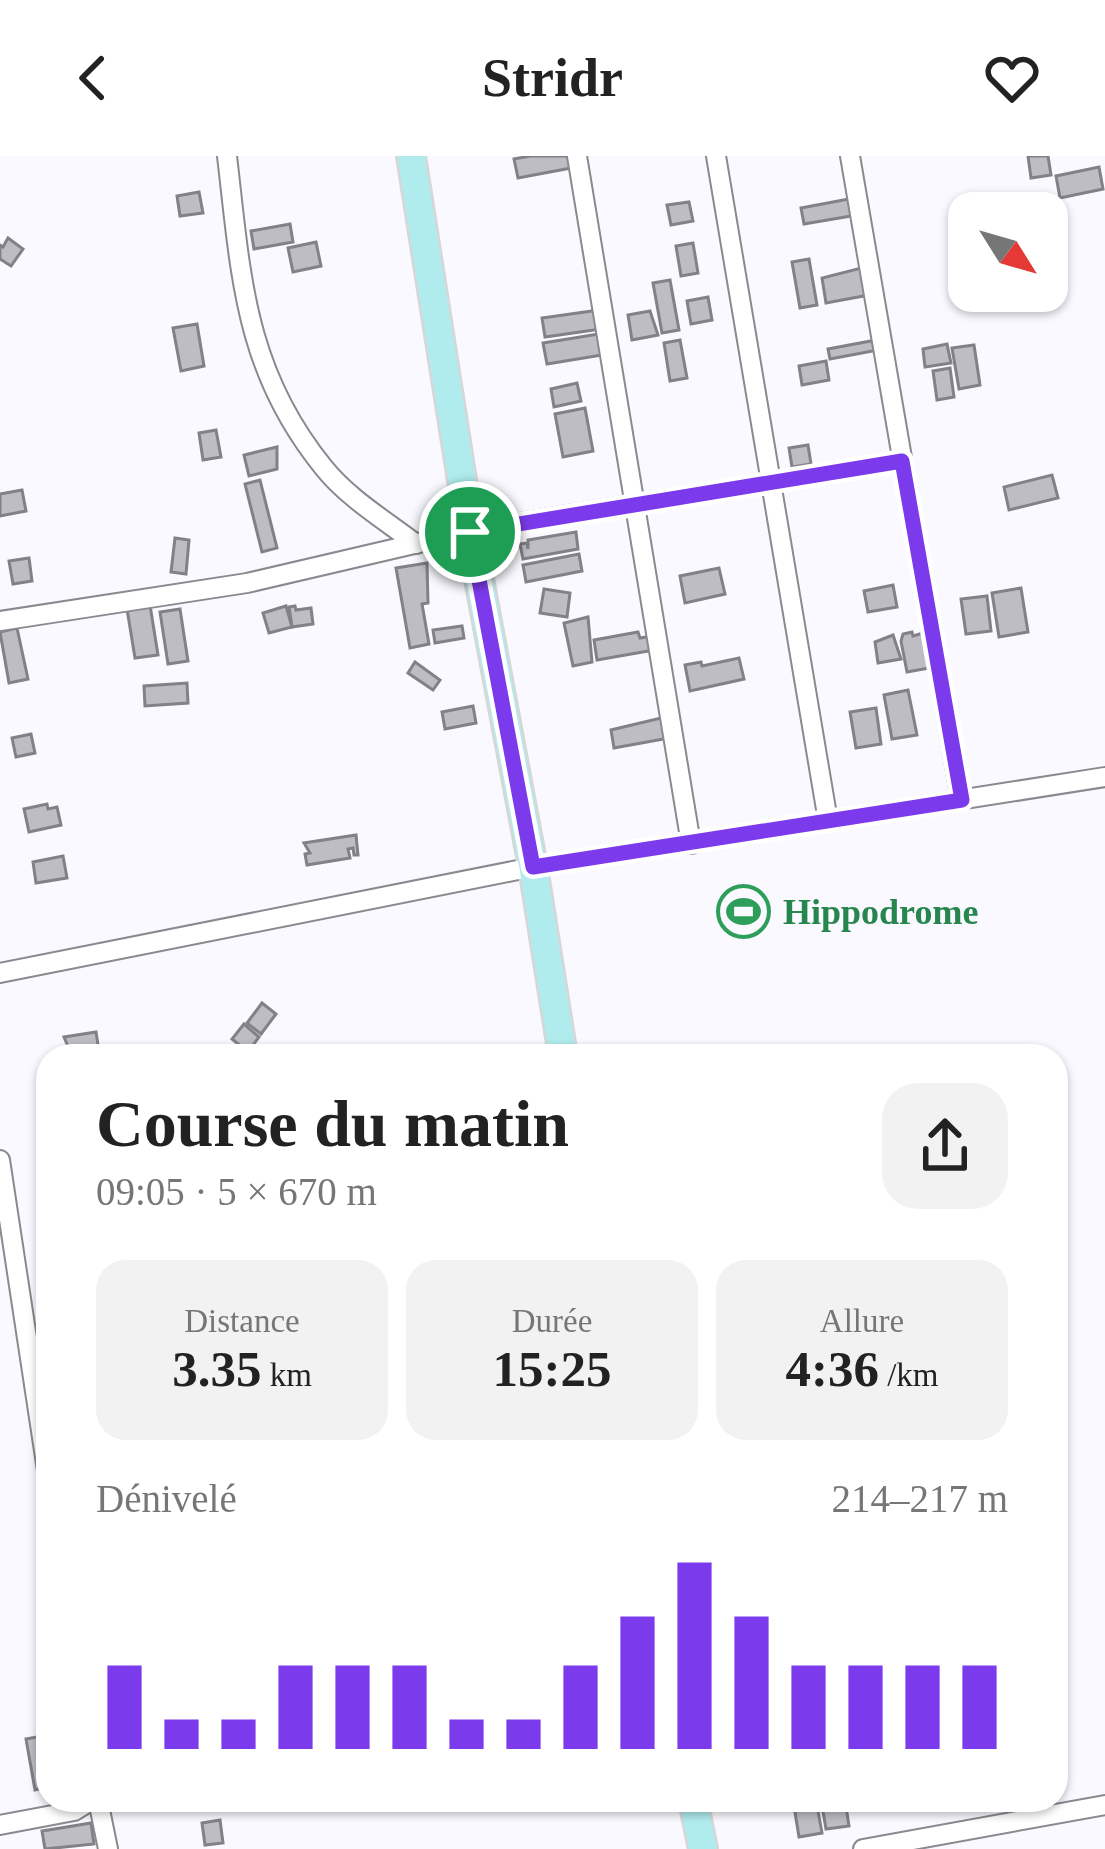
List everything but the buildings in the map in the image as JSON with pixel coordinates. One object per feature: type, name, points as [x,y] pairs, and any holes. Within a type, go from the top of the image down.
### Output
[{"type":"main road","points":[[411,156],[470,532],[561,1044]]},
{"type":"main road","points":[[695,1812],[703,1849]]},
{"type":"street","points":[[227,156],[245,309],[262,363],[325,470],[416,544]]},
{"type":"street","points":[[577,156],[691,844]]},
{"type":"street","points":[[716,156],[827,821]]},
{"type":"street","points":[[850,156],[962,800]]},
{"type":"street","points":[[0,621],[247,583],[470,532],[902,461]]},
{"type":"street","points":[[0,974],[533,867],[1105,777]]},
{"type":"street","points":[[0,1160],[36,1398]]},
{"type":"street","points":[[1068,1812],[1105,1805]]},
{"type":"street","points":[[0,1825],[69,1812]]},
{"type":"street","points":[[98,1812],[108,1849]]},
{"type":"street","points":[[863,1849],[1066,1812]]},
{"type":"place","name":"Hippodrome","points":[[744,911]]},
{"type":"route","points":[[902,461],[962,800],[533,867],[470,532],[902,461]]}]
